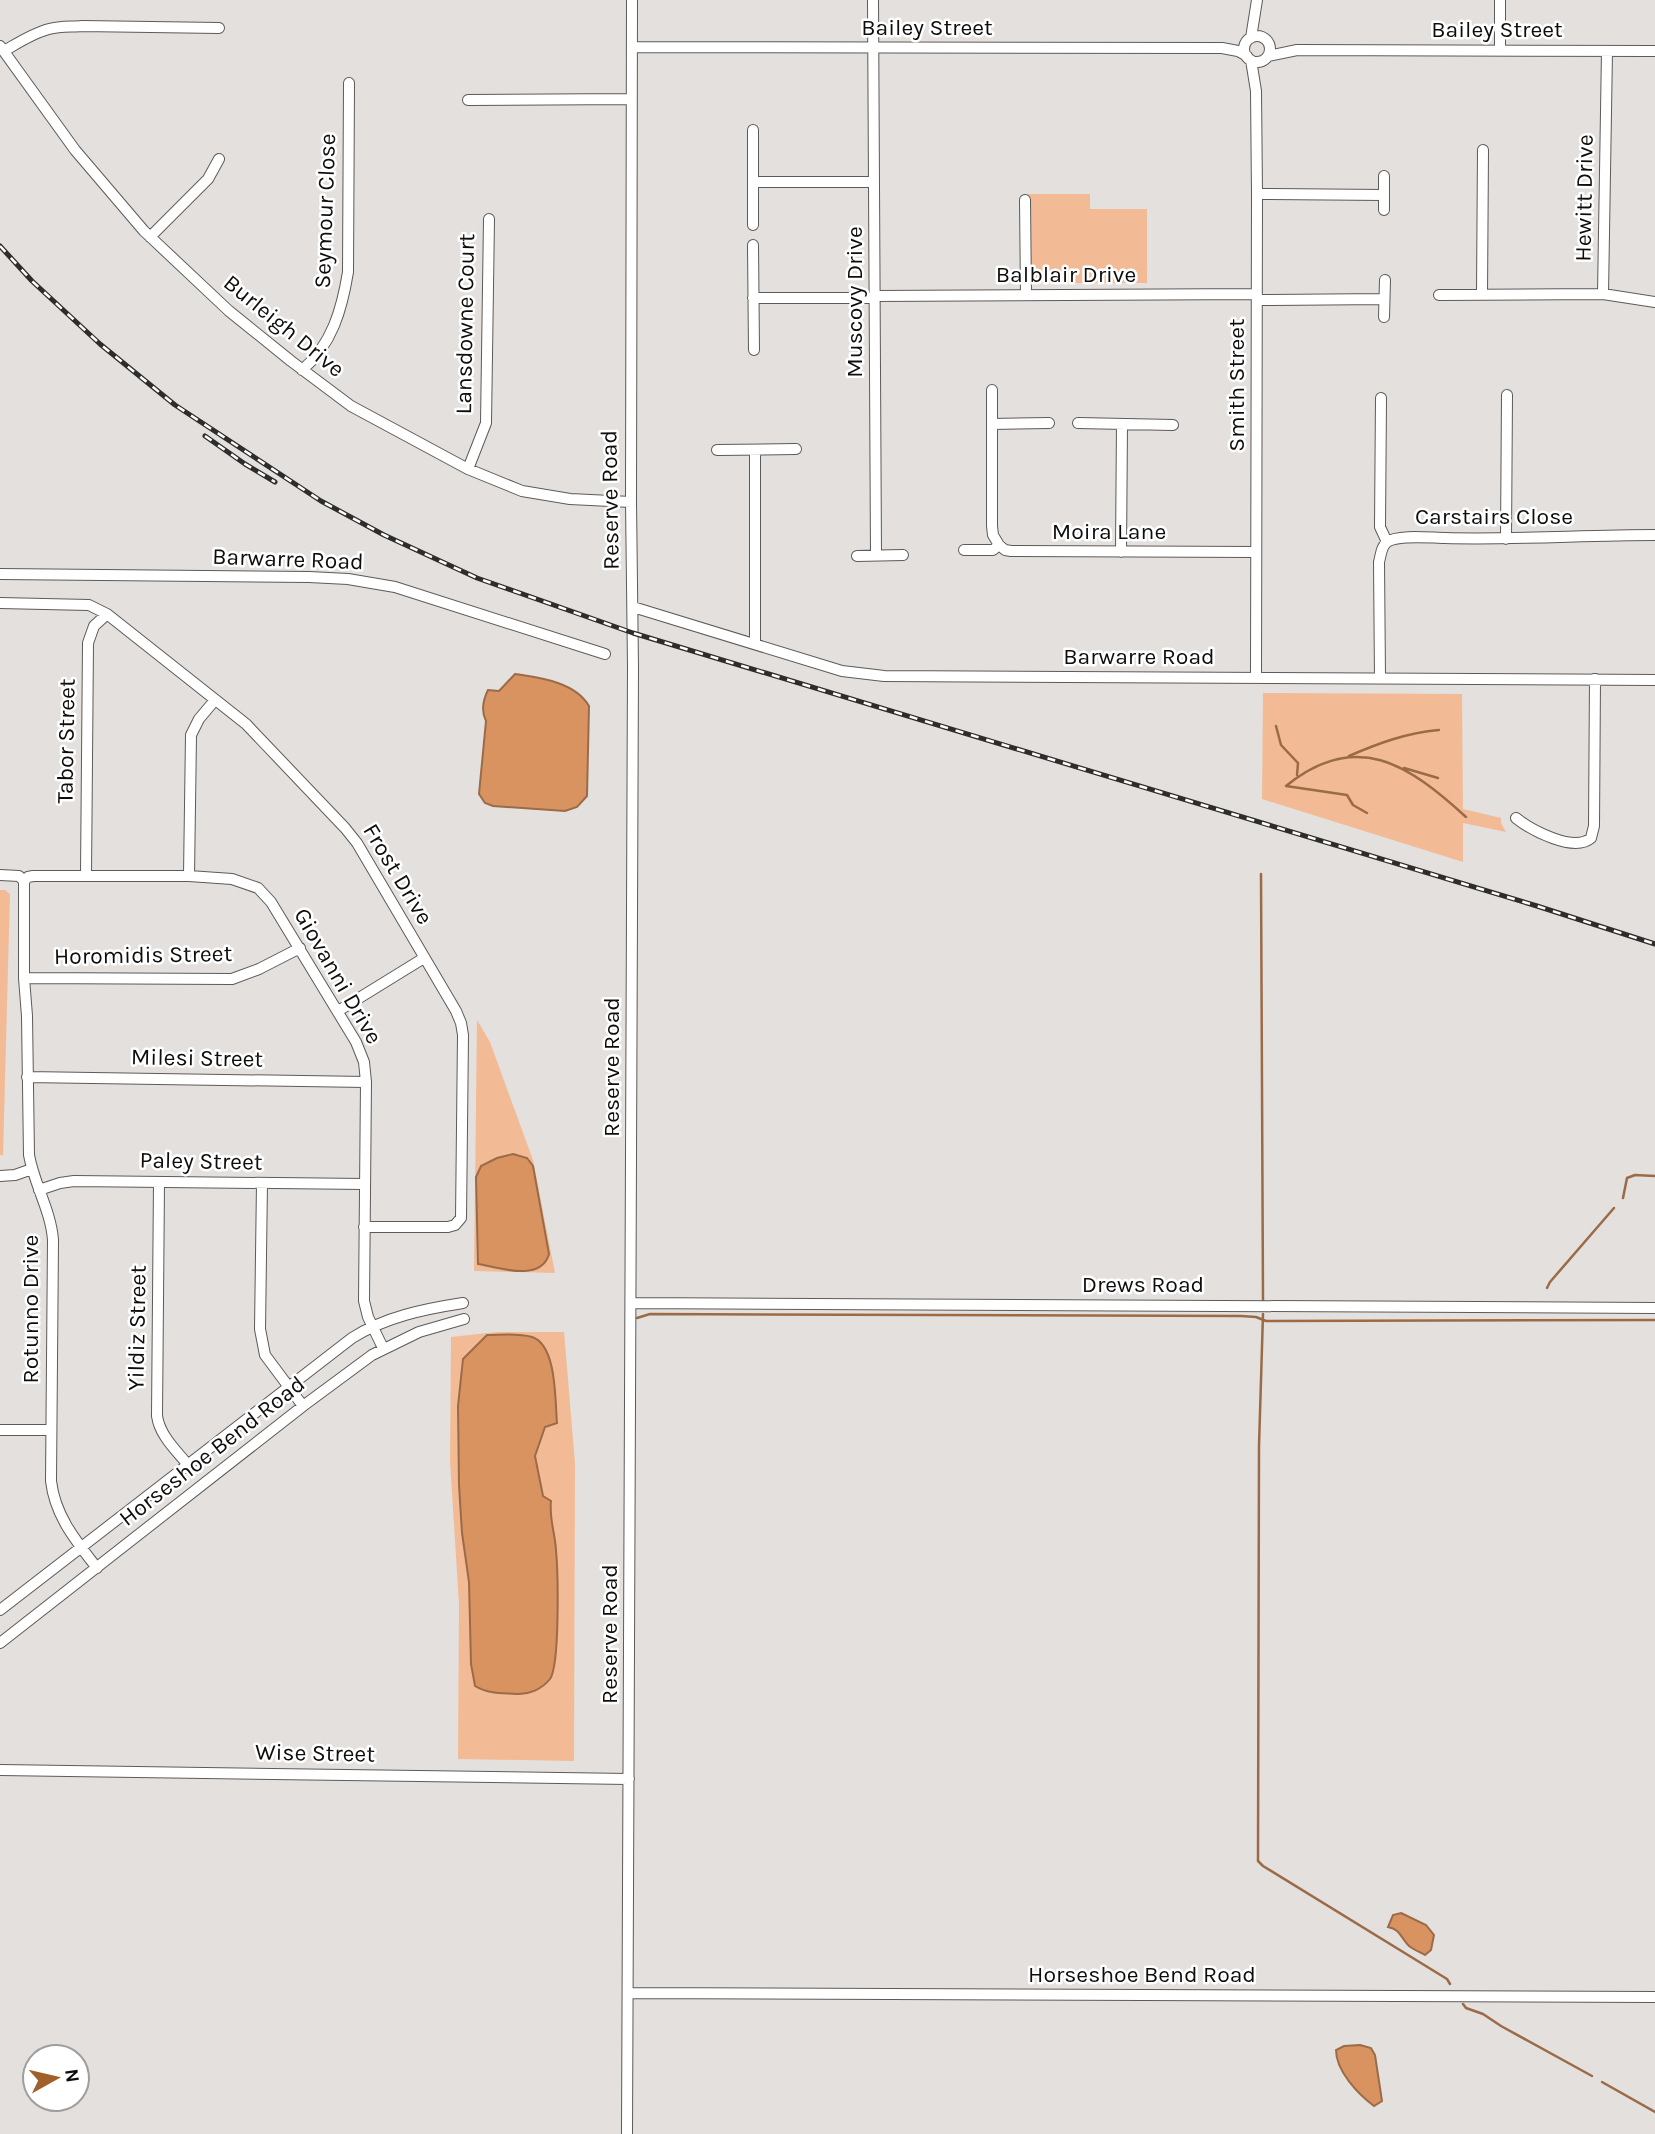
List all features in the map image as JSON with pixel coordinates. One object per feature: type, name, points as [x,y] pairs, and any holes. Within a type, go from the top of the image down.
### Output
[{"type":"street","name":"Reserve Road","points":[[627,2134],[633,607],[632,0]]},
{"type":"street","name":"Muscovy Drive","points":[[873,0],[876,555]]},
{"type":"street","points":[[1500,0],[1500,50]]},
{"type":"street","points":[[1249,58],[1245,50],[1257,3]]},
{"type":"street","points":[[1257,3],[1260,25],[1267,41],[1266,58]]},
{"type":"street","points":[[2,49],[49,29],[63,27],[219,28]]},
{"type":"street","name":"Bailey Street","points":[[1222,48],[1260,36],[1267,41],[1297,50]]},
{"type":"street","name":"Bailey Street","points":[[632,47],[1222,48],[1238,51],[1255,62],[1297,50],[1655,51]]},
{"type":"street","name":"Burleigh Drive","points":[[2,49],[75,150],[150,237],[229,310],[351,406],[468,469],[522,491],[548,497],[631,502]]},
{"type":"street","name":"Hewitt Drive","points":[[1607,51],[1603,294],[1655,302]]},
{"type":"street","name":"Smith Street","points":[[1249,58],[1256,91]]},
{"type":"street","name":"Smith Street","points":[[1256,678],[1256,91],[1259,73],[1266,58]]},
{"type":"street","name":"Seymour Close","points":[[302,370],[317,357],[336,321],[348,272],[349,83]]},
{"type":"street","points":[[468,100],[631,99]]},
{"type":"street","points":[[752,130],[753,225]]},
{"type":"street","points":[[1482,294],[1483,150]]},
{"type":"street","points":[[150,237],[208,180],[219,159]]},
{"type":"street","points":[[1384,176],[1384,211]]},
{"type":"street","points":[[753,182],[874,182]]},
{"type":"street","points":[[1257,194],[1384,195]]},
{"type":"street","points":[[1025,200],[1027,295]]},
{"type":"street","name":"Lansdowne Court","points":[[468,469],[486,423],[489,219]]},
{"type":"street","points":[[753,245],[754,350]]},
{"type":"street","points":[[1384,317],[1385,280]]},
{"type":"street","points":[[1439,295],[1603,294]]},
{"type":"street","name":"Balblair Drive","points":[[753,298],[1027,295],[1384,299]]},
{"type":"street","points":[[992,390],[992,526],[993,535],[999,545]]},
{"type":"street","points":[[1506,539],[1507,395]]},
{"type":"street","points":[[1381,398],[1380,527],[1387,542]]},
{"type":"street","points":[[992,424],[1049,423]]},
{"type":"street","points":[[1078,423],[1173,425]]},
{"type":"street","points":[[1121,552],[1122,424]]},
{"type":"street","points":[[716,450],[796,449]]},
{"type":"street","points":[[755,450],[755,644]]},
{"type":"street","name":"Carstairs Close","points":[[1380,678],[1380,562],[1387,542],[1416,537],[1506,539],[1655,535]]},
{"type":"street","name":"Moira Lane","points":[[964,550],[993,550],[999,545],[1004,550],[1011,551],[1256,552]]},
{"type":"street","points":[[856,555],[903,555]]},
{"type":"street","name":"Barwarre Road","points":[[0,574],[309,577],[361,581],[395,587],[606,654]]},
{"type":"street","name":"Frost Drive","points":[[0,603],[89,605],[107,614],[246,724],[351,835],[458,1016],[462,1031],[461,1218],[455,1225],[448,1227],[364,1227]]},
{"type":"street","name":"Barwarre Road","points":[[633,607],[842,671],[884,676],[1655,680]]},
{"type":"street","name":"Tabor Street","points":[[86,875],[88,643],[94,625],[107,614]]},
{"type":"street","points":[[1516,817],[1534,831],[1572,843],[1584,843],[1591,838],[1594,826],[1595,679]]},
{"type":"street","points":[[189,876],[191,735],[199,719],[215,700]]},
{"type":"street","points":[[0,875],[19,876],[24,881]]},
{"type":"street","name":"Giovanni Drive","points":[[24,881],[33,876],[86,875],[232,879],[258,888],[271,902],[338,1011],[365,1067],[364,1301],[383,1348]]},
{"type":"street","name":"Rotunno Drive","points":[[24,881],[23,978],[27,1016],[30,1155],[53,1240],[51,1482],[54,1500],[62,1520],[97,1568]]},
{"type":"street","name":"Horomidis Street","points":[[23,978],[232,979],[259,969],[300,948]]},
{"type":"street","points":[[338,1011],[424,958]]},
{"type":"street","name":"Milesi Street","points":[[27,1077],[366,1082]]},
{"type":"street","points":[[0,1176],[15,1175],[32,1169]]},
{"type":"street","name":"Paley Street","points":[[39,1190],[74,1181],[364,1184]]},
{"type":"street","name":"Yildiz Street","points":[[159,1182],[157,1416],[164,1436],[188,1465]]},
{"type":"street","points":[[262,1183],[261,1343],[266,1357],[303,1406]]},
{"type":"street","name":"Horseshoe Bend Road","points":[[0,1610],[352,1338],[416,1312],[463,1303]]},
{"type":"street","name":"Drews Road","points":[[631,1303],[1655,1308]]},
{"type":"street","name":"Horseshoe Bend Road","points":[[0,1643],[303,1406],[383,1348],[427,1328],[464,1320]]},
{"type":"street","points":[[0,1430],[51,1430]]},
{"type":"street","name":"Wise Street","points":[[0,1770],[629,1779]]},
{"type":"street","name":"Horseshoe Bend Road","points":[[628,1993],[1655,1997]]},
{"type":"shaded area","points":[[1025,194],[1090,194],[1090,209],[1147,209],[1147,283],[1026,283]]},
{"type":"shaded area","points":[[515,674],[566,686],[575,691],[589,706],[587,796],[577,807],[565,811],[493,806],[485,803],[479,794],[486,721],[483,709],[485,698],[488,690],[499,691]]},
{"type":"shaded area","points":[[1263,693],[1462,694],[1463,809],[1501,818],[1506,832],[1463,823],[1463,862],[1262,799]]},
{"type":"shaded area","points":[[0,890],[10,894],[3,1155],[0,1155]]},
{"type":"shaded area","points":[[477,1020],[490,1042],[533,1160],[555,1273],[474,1271]]},
{"type":"shaded area","points":[[513,1154],[527,1158],[533,1166],[549,1254],[544,1263],[528,1271],[478,1264],[476,1177],[481,1166]]},
{"type":"shaded area","points":[[497,1332],[564,1332],[575,1463],[574,1761],[458,1759],[459,1604],[450,1461],[451,1337]]},
{"type":"shaded area","points":[[487,1335],[521,1335],[540,1342],[550,1362],[555,1388],[557,1423],[545,1427],[535,1456],[543,1496],[551,1501],[557,1561],[555,1656],[547,1683],[535,1691],[521,1694],[490,1692],[475,1686],[471,1664],[469,1582],[459,1485],[458,1406],[463,1359]]},
{"type":"shaded area","points":[[1401,1913],[1426,1925],[1434,1935],[1431,1950],[1425,1955],[1409,1946],[1398,1932],[1388,1927],[1393,1915]]},
{"type":"shaded area","points":[[1360,2045],[1371,2048],[1375,2055],[1382,2101],[1374,2106],[1349,2081],[1337,2058],[1336,2050],[1344,2046]]},
{"type":"waterway","points":[[1276,726],[1281,745],[1298,763],[1297,775]]},
{"type":"waterway","points":[[1349,756],[1393,739],[1439,730]]},
{"type":"waterway","points":[[1286,786],[1311,769],[1336,759],[1358,757],[1380,760],[1423,782],[1466,817]]},
{"type":"waterway","points":[[1404,768],[1438,778]]},
{"type":"waterway","points":[[1286,786],[1347,795],[1353,805],[1367,813]]},
{"type":"waterway","points":[[1261,874],[1263,1300]]},
{"type":"waterway","points":[[1623,1198],[1627,1178],[1635,1175],[1655,1176]]},
{"type":"waterway","points":[[1547,1288],[1614,1208]]},
{"type":"waterway","points":[[637,1318],[650,1314],[1241,1316],[1266,1321],[1655,1320]]},
{"type":"waterway","points":[[1263,1314],[1259,1446],[1258,1861],[1447,1979],[1450,1984]]},
{"type":"waterway","points":[[1463,2004],[1592,2076]]},
{"type":"waterway","points":[[1602,2082],[1655,2112]]},
{"type":"railway","points":[[0,246],[32,281],[100,344],[175,405],[321,501],[384,535],[477,578],[633,633],[1655,944]]},
{"type":"railway","points":[[205,436],[275,482]]}]
